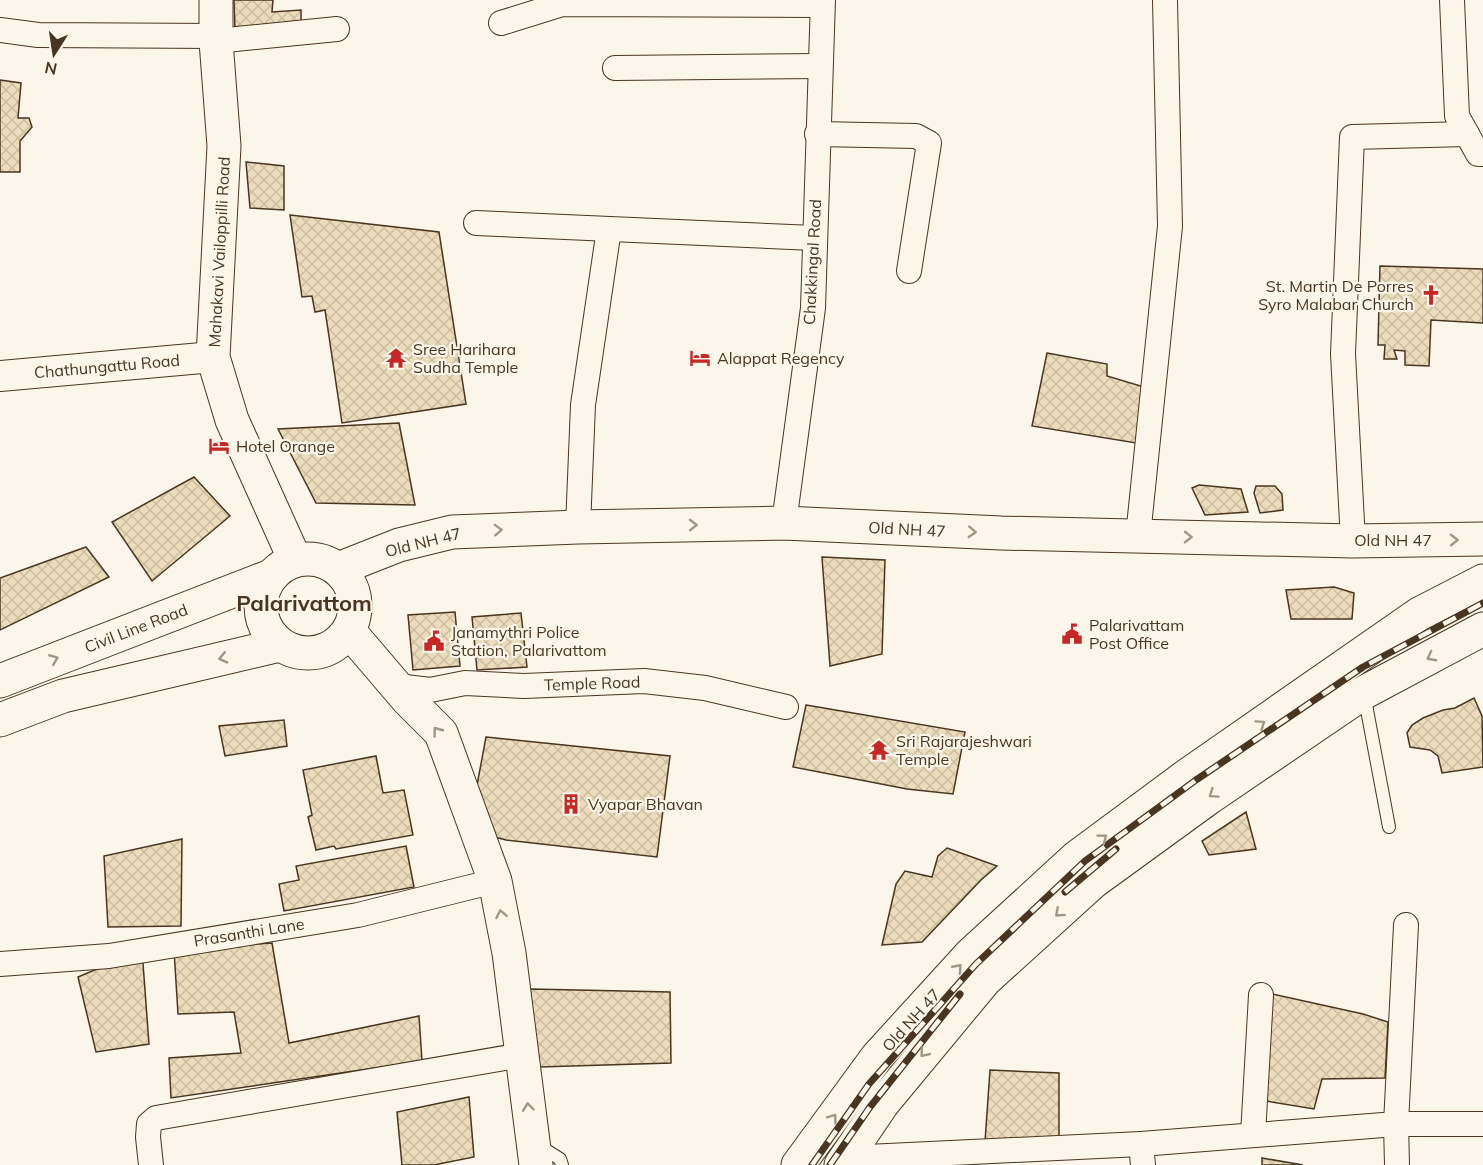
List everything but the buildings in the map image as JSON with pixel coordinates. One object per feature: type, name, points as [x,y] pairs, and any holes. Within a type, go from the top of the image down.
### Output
[{"type":"main road","name":"Mahakavi Vailoppilli Road","points":[[216,0],[216,39],[225,146],[213,357],[232,420],[283,568]]},
{"type":"main road","name":"Old NH 47","points":[[338,569],[399,545],[452,532],[578,527],[784,524],[1353,541],[1483,539]]},
{"type":"main road","points":[[0,720],[63,696],[280,645],[310,654],[333,648],[349,631],[356,610],[352,587],[338,569],[318,560],[283,568],[261,599],[264,625],[280,645]]},
{"type":"main road","name":"Civil Line Road","points":[[0,681],[283,568]]},
{"type":"main road","name":"Old NH 47","points":[[798,1165],[877,1058],[954,972],[1077,857],[1189,774],[1419,614],[1483,581]]},
{"type":"main road","name":"Old NH 47","points":[[844,1161],[883,1103],[985,980],[1094,882],[1210,796],[1363,693],[1483,629]]},
{"type":"main road","points":[[349,631],[441,733],[495,881],[509,953],[534,1154]]},
{"type":"street","points":[[1138,536],[1170,226],[1165,0]]},
{"type":"street","points":[[1452,0],[1457,116],[1478,154],[1483,154]]},
{"type":"street","points":[[501,22],[562,4],[822,3]]},
{"type":"street","name":"Chakkingal Road","points":[[784,524],[813,308],[822,3]]},
{"type":"street","points":[[0,30],[38,34],[216,39],[337,29]]},
{"type":"street","points":[[615,68],[819,66]]},
{"type":"street","points":[[817,134],[916,136],[929,143],[909,271]]},
{"type":"street","points":[[1353,541],[1343,354],[1352,137],[1467,134]]},
{"type":"street","points":[[476,223],[814,238]]},
{"type":"street","points":[[578,527],[583,405],[609,229]]},
{"type":"street","name":"Chathungattu Road","points":[[0,376],[213,357]]},
{"type":"street","name":"Temple Road","points":[[397,686],[430,690],[465,683],[524,686],[644,681],[705,688],[786,707]]},
{"type":"street","name":"Prasanthi Lane","points":[[0,964],[109,956],[358,915],[495,881]]},
{"type":"street","points":[[1397,1165],[1396,1124],[1406,925]]},
{"type":"street","points":[[1253,1135],[1261,995]]},
{"type":"street","points":[[152,1165],[148,1137],[149,1124],[156,1118],[522,1055]]},
{"type":"street","points":[[844,1161],[1142,1154],[1253,1135],[1396,1124],[1483,1124]]},
{"type":"lane","points":[[1363,693],[1389,827]]},
{"type":"lane","points":[[534,1154],[560,1159],[562,1165]]},
{"type":"railway","points":[[812,1165],[869,1084],[976,964],[1085,861],[1196,780],[1363,667],[1483,603]]},
{"type":"railway","points":[[1065,892],[1116,849]]},
{"type":"railway","points":[[830,1165],[870,1107],[960,994]]},
{"type":"place","name":"St. Martin De Porres Syro Malabar Church","points":[[1431,295]]},
{"type":"place","name":"Sree Harihara Sudha Temple","points":[[396,358]]},
{"type":"place","name":"Alappat Regency","points":[[700,358]]},
{"type":"place","name":"Hotel Orange","points":[[219,446]]},
{"type":"place","name":"Palarivattam Post Office","points":[[1072,634]]},
{"type":"place","name":"Janamythri Police Station, Palarivattom","points":[[434,641]]},
{"type":"place","name":"Sri Rajarajeshwari Temple","points":[[879,750]]},
{"type":"place","name":"Vyapar Bhavan","points":[[571,804]]},
{"type":"district","name":"Palarivattom","points":[[304,603]]}]
